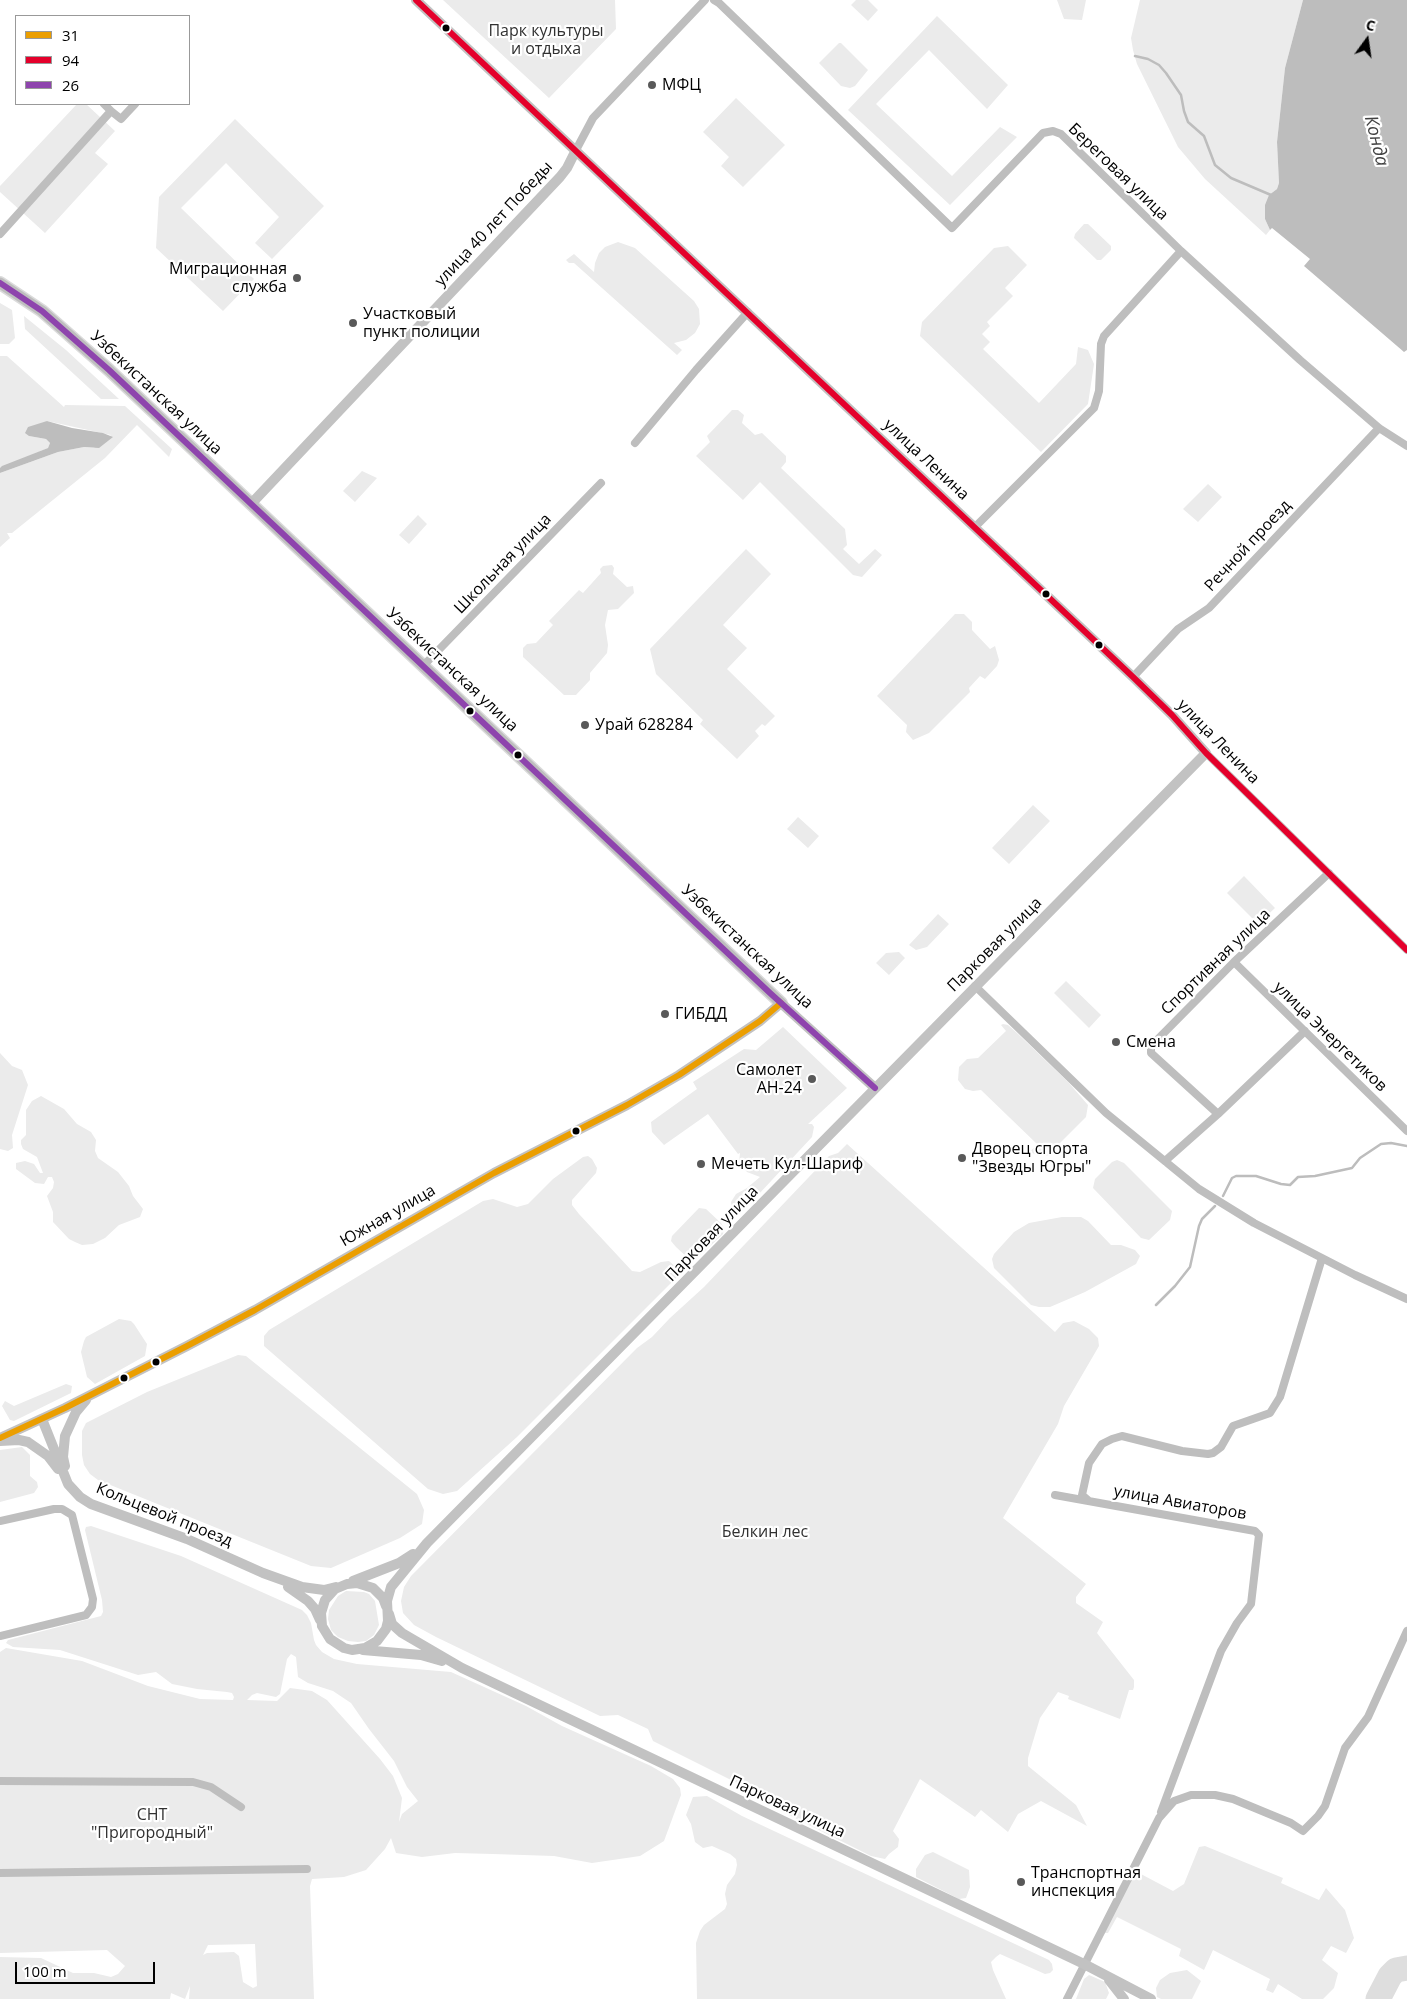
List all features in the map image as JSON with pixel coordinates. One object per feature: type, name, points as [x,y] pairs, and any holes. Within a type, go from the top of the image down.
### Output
[{"type":"main road","name":"улица Ленина","points":[[416,0],[1133,677],[1172,715],[1206,753]]},
{"type":"main road","name":"улица 40 лет Победы","points":[[251,504],[564,172],[576,150]]},
{"type":"main road","name":"Узбекистанская улица","points":[[0,283],[34,306],[80,343],[781,1003],[875,1088]]},
{"type":"main road","name":"Парковая улица","points":[[1100,1973],[462,1668],[402,1633],[392,1624],[387,1608],[389,1594],[394,1581],[428,1543],[1206,753]]},
{"type":"main road","name":"Южная улица","points":[[1,1436],[42,1419],[91,1395],[255,1310],[494,1173],[627,1105],[679,1074],[760,1021],[781,1003]]},
{"type":"main road","points":[[68,1484],[63,1457],[65,1436],[76,1412],[91,1395]]},
{"type":"main road","name":"Кольцевой проезд","points":[[42,1419],[68,1484],[80,1497],[91,1504],[187,1539],[302,1587],[316,1590],[344,1585]]},
{"type":"main road","points":[[1,1436],[28,1442],[39,1448],[48,1456],[68,1484]]},
{"type":"main road","name":"Парковая улица","points":[[344,1585],[399,1563],[428,1543]]},
{"type":"main road","name":"Кольцевой проезд","points":[[263,1572],[308,1600],[315,1609],[322,1626]]},
{"type":"main road","points":[[357,1583],[373,1588],[379,1593],[387,1608],[386,1629],[378,1641],[365,1648],[352,1650],[335,1644],[322,1626],[321,1613],[325,1600],[329,1594],[344,1585],[357,1583]]},
{"type":"main road","name":"Парковая улица","points":[[352,1650],[421,1655],[462,1668]]},
{"type":"main road","points":[[1100,1973],[1113,1983],[1124,1999]]},
{"type":"main road","points":[[1100,1973],[1151,1999]]},
{"type":"street","name":"улица 40 лет Победы","points":[[576,150],[593,118],[705,0]]},
{"type":"street","name":"Береговая улица","points":[[714,0],[720,3],[952,228],[1043,134],[1053,130],[1061,134],[1181,251],[1300,360],[1379,428],[1407,446]]},
{"type":"street","points":[[105,105],[121,119],[134,105]]},
{"type":"street","points":[[0,234],[112,111]]},
{"type":"street","points":[[975,528],[1094,408],[1099,391],[1101,344],[1104,336],[1181,251]]},
{"type":"street","points":[[635,443],[748,312]]},
{"type":"street","name":"Речной проезд","points":[[1133,677],[1178,629],[1208,608],[1379,428]]},
{"type":"street","name":"Школьная улица","points":[[424,666],[601,482]]},
{"type":"street","name":"улица Ленина","points":[[1206,753],[1407,950]]},
{"type":"street","name":"Спортивная улица","points":[[1218,1114],[1151,1053],[1150,1049],[1234,962],[1329,873]]},
{"type":"street","name":"улица Энергетиков","points":[[1234,962],[1407,1131]]},
{"type":"street","points":[[975,986],[1100,1108],[1199,1189],[1254,1223],[1407,1299]]},
{"type":"street","points":[[1164,1161],[1218,1114],[1305,1031]]},
{"type":"street","points":[[1089,1501],[1082,1494],[1089,1463],[1102,1444],[1112,1439],[1122,1436],[1208,1454],[1222,1447],[1233,1426],[1270,1413],[1280,1397],[1322,1258]]},
{"type":"street","name":"улица Авиаторов","points":[[1055,1495],[1255,1531],[1259,1536],[1251,1604],[1237,1623],[1221,1651],[1158,1818]]},
{"type":"street","points":[[0,1521],[54,1509],[62,1509],[72,1514],[75,1519],[92,1593],[92,1607],[86,1615],[0,1636]]},
{"type":"street","points":[[1067,1999],[1158,1818],[1174,1801],[1204,1793],[1233,1799],[1303,1831],[1318,1816],[1325,1806],[1345,1748],[1368,1717],[1407,1631]]},
{"type":"street","points":[[0,1781],[193,1782],[211,1787],[241,1807]]},
{"type":"street","points":[[0,1873],[307,1869]]},
{"type":"green space","name":"Парк культуры и отдыха","points":[[443,0],[615,0],[616,29],[549,98]]},
{"type":"green space","points":[[856,0],[868,0],[878,10],[868,21],[851,5]]},
{"type":"green space","points":[[1057,0],[1086,0],[1082,20],[1064,19]]},
{"type":"green space","points":[[1140,0],[1303,0],[1285,68],[1277,142],[1279,183],[1277,189],[1269,195],[1265,219],[1270,230],[1266,235],[1205,179],[1178,147],[1137,64],[1133,50],[1131,38]]},
{"type":"green space","points":[[937,16],[1008,85],[987,109],[929,50],[876,104],[952,176],[1000,127],[1017,137],[950,205],[848,110]]},
{"type":"green space","points":[[839,43],[868,70],[855,86],[850,88],[841,86],[819,63]]},
{"type":"green space","points":[[736,98],[785,145],[743,187],[721,166],[729,157],[703,132]]},
{"type":"green space","points":[[76,105],[87,105],[115,131],[95,153],[108,164],[45,233],[0,192],[0,186]]},
{"type":"green space","points":[[235,119],[324,206],[272,259],[255,243],[279,217],[226,163],[181,208],[254,279],[223,311],[156,248],[159,197]]},
{"type":"green space","points":[[1084,224],[1088,224],[1111,246],[1111,250],[1101,260],[1097,260],[1074,238],[1075,234]]},
{"type":"green space","points":[[618,242],[635,248],[694,301],[699,309],[700,324],[695,333],[686,340],[674,343],[682,350],[677,355],[574,263],[569,263],[566,260],[574,254],[594,272],[599,253],[605,247]]},
{"type":"green space","points":[[1008,246],[1027,265],[1005,288],[1013,296],[987,322],[990,326],[982,334],[990,342],[983,349],[1039,403],[1076,364],[1078,347],[1088,350],[1094,364],[1088,404],[1041,452],[920,336],[922,322],[994,248]]},
{"type":"green space","points":[[0,303],[12,310],[15,338],[9,344],[0,344]]},
{"type":"green space","points":[[24,316],[66,350],[119,399],[101,399],[25,329]]},
{"type":"green space","points":[[0,356],[7,356],[64,407],[65,405],[125,406],[172,449],[169,457],[137,425],[105,458],[12,533],[7,533],[10,538],[0,547],[0,473],[58,452],[84,447],[94,448],[111,435],[47,421],[29,436],[46,439],[50,443],[48,448],[0,468]]},
{"type":"green space","points":[[732,410],[738,410],[744,415],[742,423],[755,435],[762,433],[786,456],[786,462],[781,468],[845,529],[847,545],[843,549],[859,564],[875,549],[882,555],[862,577],[853,575],[760,482],[743,500],[696,456],[710,442],[707,436]]},
{"type":"green space","points":[[362,471],[377,478],[355,502],[343,491]]},
{"type":"green space","points":[[1208,484],[1222,497],[1198,522],[1183,509]]},
{"type":"green space","points":[[418,515],[427,524],[409,544],[399,535]]},
{"type":"green space","points":[[746,549],[771,574],[723,625],[747,648],[727,669],[775,716],[765,726],[762,724],[755,731],[759,736],[737,759],[700,724],[703,720],[656,674],[650,649]]},
{"type":"green space","points":[[612,565],[614,568],[613,574],[627,587],[633,586],[634,593],[618,609],[608,610],[605,625],[608,645],[607,653],[590,673],[590,680],[576,695],[564,695],[523,657],[523,648],[527,644],[536,643],[553,625],[549,621],[579,590],[583,593],[601,573],[600,569],[603,566]]},
{"type":"green space","points":[[955,614],[964,614],[972,622],[972,630],[990,649],[995,646],[999,660],[997,666],[985,679],[980,676],[969,688],[970,692],[929,733],[913,740],[906,732],[907,725],[877,696]]},
{"type":"green space","points":[[1033,805],[1050,821],[1009,864],[992,848]]},
{"type":"green space","points":[[798,817],[819,836],[808,848],[787,829]]},
{"type":"green space","points":[[1244,876],[1275,908],[1258,924],[1227,893]]},
{"type":"green space","points":[[938,914],[949,924],[927,947],[916,950],[909,945]]},
{"type":"green space","points":[[899,952],[905,958],[889,975],[876,963],[886,953]]},
{"type":"green space","points":[[1066,981],[1101,1015],[1089,1028],[1054,993]]},
{"type":"green space","points":[[1001,1025],[1008,1025],[1017,1033],[1068,1082],[1088,1105],[1086,1117],[1047,1156],[1039,1156],[1030,1152],[1037,1144],[981,1090],[965,1089],[958,1080],[959,1067],[967,1059],[978,1058],[1006,1031]]},
{"type":"green space","points":[[783,1027],[847,1088],[808,1124],[812,1124],[814,1127],[812,1137],[745,1209],[738,1211],[732,1209],[731,1202],[736,1194],[760,1177],[747,1172],[739,1162],[740,1153],[738,1154],[708,1114],[664,1145],[652,1132],[651,1122],[697,1089],[693,1082],[744,1049],[756,1050]]},
{"type":"green space","points":[[0,1053],[12,1066],[22,1070],[28,1085],[12,1135],[13,1148],[8,1151],[0,1149]]},
{"type":"green space","points":[[41,1096],[64,1109],[77,1124],[91,1132],[96,1140],[95,1151],[98,1158],[118,1172],[143,1209],[140,1217],[119,1225],[105,1238],[93,1244],[82,1245],[69,1239],[53,1222],[53,1212],[47,1196],[53,1188],[54,1182],[52,1177],[48,1177],[44,1184],[35,1183],[16,1169],[16,1163],[25,1161],[34,1164],[40,1173],[43,1173],[37,1157],[23,1149],[21,1144],[21,1140],[26,1135],[26,1110],[32,1101]]},
{"type":"green space","name":"Белкин лес","points":[[847,1144],[1055,1332],[1063,1323],[1074,1321],[1089,1329],[1098,1338],[1099,1346],[1064,1406],[1058,1424],[1003,1518],[1086,1584],[1076,1597],[1076,1603],[1103,1622],[1097,1633],[1134,1680],[1133,1690],[1129,1690],[1120,1719],[1068,1699],[1069,1696],[1058,1692],[1040,1718],[1028,1758],[1028,1766],[1076,1805],[1087,1826],[1041,1801],[1018,1814],[1008,1832],[981,1810],[975,1817],[920,1779],[893,1831],[899,1839],[898,1847],[885,1859],[871,1856],[781,1811],[763,1796],[653,1741],[648,1729],[618,1715],[600,1716],[436,1637],[414,1625],[403,1613],[401,1601],[404,1587],[411,1576],[637,1348],[652,1337],[704,1287],[829,1156],[838,1153]]},
{"type":"green space","points":[[588,1156],[597,1168],[596,1173],[572,1200],[572,1205],[632,1271],[640,1272],[661,1262],[669,1261],[677,1268],[679,1275],[517,1437],[457,1491],[443,1494],[428,1489],[264,1346],[264,1336],[269,1330],[483,1201],[493,1199],[517,1207],[528,1204],[553,1179],[583,1157]]},
{"type":"green space","points":[[1117,1160],[1124,1163],[1172,1211],[1170,1220],[1149,1240],[1141,1238],[1093,1188],[1095,1179],[1112,1162]]},
{"type":"green space","points":[[699,1208],[706,1209],[724,1228],[723,1234],[694,1261],[690,1260],[671,1241],[672,1236]]},
{"type":"green space","points":[[1062,1217],[1081,1217],[1088,1221],[1111,1245],[1121,1245],[1135,1250],[1140,1256],[1136,1264],[1085,1292],[1050,1307],[1031,1305],[994,1268],[992,1259],[994,1254],[1014,1232],[1029,1223]]},
{"type":"green space","points":[[119,1319],[131,1321],[134,1324],[147,1344],[145,1356],[95,1384],[87,1377],[81,1352],[84,1341],[86,1337]]},
{"type":"green space","points":[[238,1355],[246,1356],[417,1494],[424,1510],[422,1524],[400,1538],[331,1568],[311,1566],[98,1480],[90,1474],[84,1465],[82,1455],[82,1431],[86,1423],[147,1392]]},
{"type":"green space","points":[[66,1384],[72,1386],[71,1393],[14,1421],[10,1420],[2,1406],[5,1401],[14,1406]]},
{"type":"green space","points":[[22,1447],[30,1455],[30,1476],[37,1482],[38,1487],[34,1493],[0,1502],[0,1450]]},
{"type":"green space","name":"СНТ \"Пригородный\"","points":[[91,1526],[181,1556],[302,1610],[311,1623],[316,1645],[322,1652],[334,1659],[357,1664],[451,1672],[526,1706],[562,1726],[651,1766],[673,1779],[680,1788],[681,1795],[664,1841],[640,1856],[592,1863],[554,1856],[455,1853],[422,1857],[396,1853],[391,1838],[385,1849],[366,1870],[344,1877],[312,1879],[310,1886],[314,1999],[189,1999],[190,1986],[185,1999],[171,1993],[170,1999],[0,1999],[0,1957],[41,1958],[73,1973],[94,1973],[111,1977],[118,1974],[125,1966],[107,1950],[0,1953],[0,1652],[6,1648],[82,1661],[148,1686],[200,1699],[233,1700],[234,1697],[232,1693],[172,1684],[156,1672],[138,1675],[60,1650],[13,1647],[6,1643],[8,1640],[101,1616],[103,1612],[102,1600],[85,1530],[86,1527]],"holes":[[[291,1654],[296,1657],[298,1677],[308,1683],[333,1691],[351,1703],[394,1761],[407,1787],[418,1801],[402,1814],[399,1822],[402,1798],[393,1776],[327,1700],[312,1691],[290,1688],[277,1701],[247,1700],[257,1693],[276,1697],[280,1694],[287,1659]],[[255,1944],[257,1986],[253,1988],[243,1982],[239,1956],[234,1952],[207,1953],[203,1955],[208,1945]]]},
{"type":"green space","points":[[346,1591],[364,1592],[369,1594],[375,1601],[379,1625],[374,1635],[366,1641],[348,1641],[338,1637],[331,1630],[328,1619],[329,1610],[338,1596]]},
{"type":"green space","points":[[707,1796],[742,1816],[1049,1960],[1053,1970],[1045,1974],[1000,1954],[991,1962],[1006,1999],[697,1999],[696,1943],[704,1925],[725,1909],[727,1904],[725,1894],[727,1885],[735,1874],[737,1865],[736,1859],[730,1854],[712,1846],[703,1848],[695,1842],[691,1824],[686,1815],[693,1797]]},
{"type":"green space","points":[[1205,1846],[1283,1878],[1281,1883],[1319,1900],[1326,1888],[1345,1910],[1354,1938],[1346,1953],[1331,1946],[1322,1960],[1338,1973],[1334,1988],[1323,1999],[1302,1999],[1278,1984],[1273,1993],[1266,1990],[1270,1979],[1213,1950],[1204,1970],[1179,1956],[1181,1949],[1117,1917],[1108,1933],[1104,1933],[1132,1877],[1139,1873],[1173,1891],[1184,1884],[1199,1847]]},
{"type":"green space","points":[[933,1852],[969,1870],[970,1887],[966,1898],[959,1899],[916,1877],[916,1869],[925,1855]]},
{"type":"green space","points":[[1187,1970],[1201,1981],[1192,1999],[1161,1999],[1157,1997],[1156,1988],[1160,1980],[1170,1973]]},
{"type":"green space","points":[[1089,1975],[1105,1982],[1109,1993],[1106,1999],[1076,1999],[1084,1979]]},
{"type":"water","name":"Конда","points":[[1303,0],[1407,0],[1407,350],[1404,352],[1304,266],[1310,259],[1272,228],[1270,230],[1265,219],[1265,205],[1269,195],[1277,189],[1279,183],[1277,142],[1285,68]]},
{"type":"water","points":[[47,421],[72,428],[103,433],[113,437],[99,448],[84,447],[58,452],[0,473],[2,466],[48,448],[50,443],[46,439],[29,436],[25,433],[28,427]]},
{"type":"waterway","points":[[1135,56],[1148,59],[1159,65],[1166,73],[1181,95],[1188,122],[1204,136],[1215,165],[1231,178],[1271,195]]},
{"type":"waterway","points":[[1223,1196],[1232,1178],[1236,1176],[1256,1176],[1290,1185],[1298,1177],[1315,1176],[1352,1168],[1360,1158],[1381,1144],[1391,1143],[1407,1146]]},
{"type":"waterway","points":[[1156,1305],[1190,1267],[1199,1226],[1202,1219],[1215,1206]]},
{"type":"taxiway","points":[[1378,1999],[1390,1976],[1396,1970],[1407,1968]]},
{"type":"transit line","name":"94","points":[[416,0],[1133,677],[1172,715],[1206,753],[1407,950]]},
{"type":"transit line","name":"26","points":[[0,283],[42,311],[109,370],[770,993],[875,1088]]},
{"type":"transit line","name":"31","points":[[0,1438],[65,1408],[255,1310],[494,1173],[627,1105],[679,1075],[760,1021],[781,1003]]},
{"type":"place","name":"МФЦ","points":[[652,85]]},
{"type":"place","name":"Миграционная служба","points":[[297,278]]},
{"type":"place","name":"Участковый пункт полиции","points":[[353,323]]},
{"type":"place","name":"Урай 628284","points":[[585,725]]},
{"type":"place","name":"ГИБДД","points":[[665,1014]]},
{"type":"place","name":"Смена","points":[[1116,1042]]},
{"type":"place","name":"Самолет АН-24","points":[[812,1079]]},
{"type":"place","name":"Дворец спорта \"Звезды Югры\"","points":[[962,1158]]},
{"type":"place","name":"Мечеть Кул-Шариф","points":[[701,1164]]},
{"type":"place","name":"Транспортная инспекция","points":[[1021,1882]]}]
